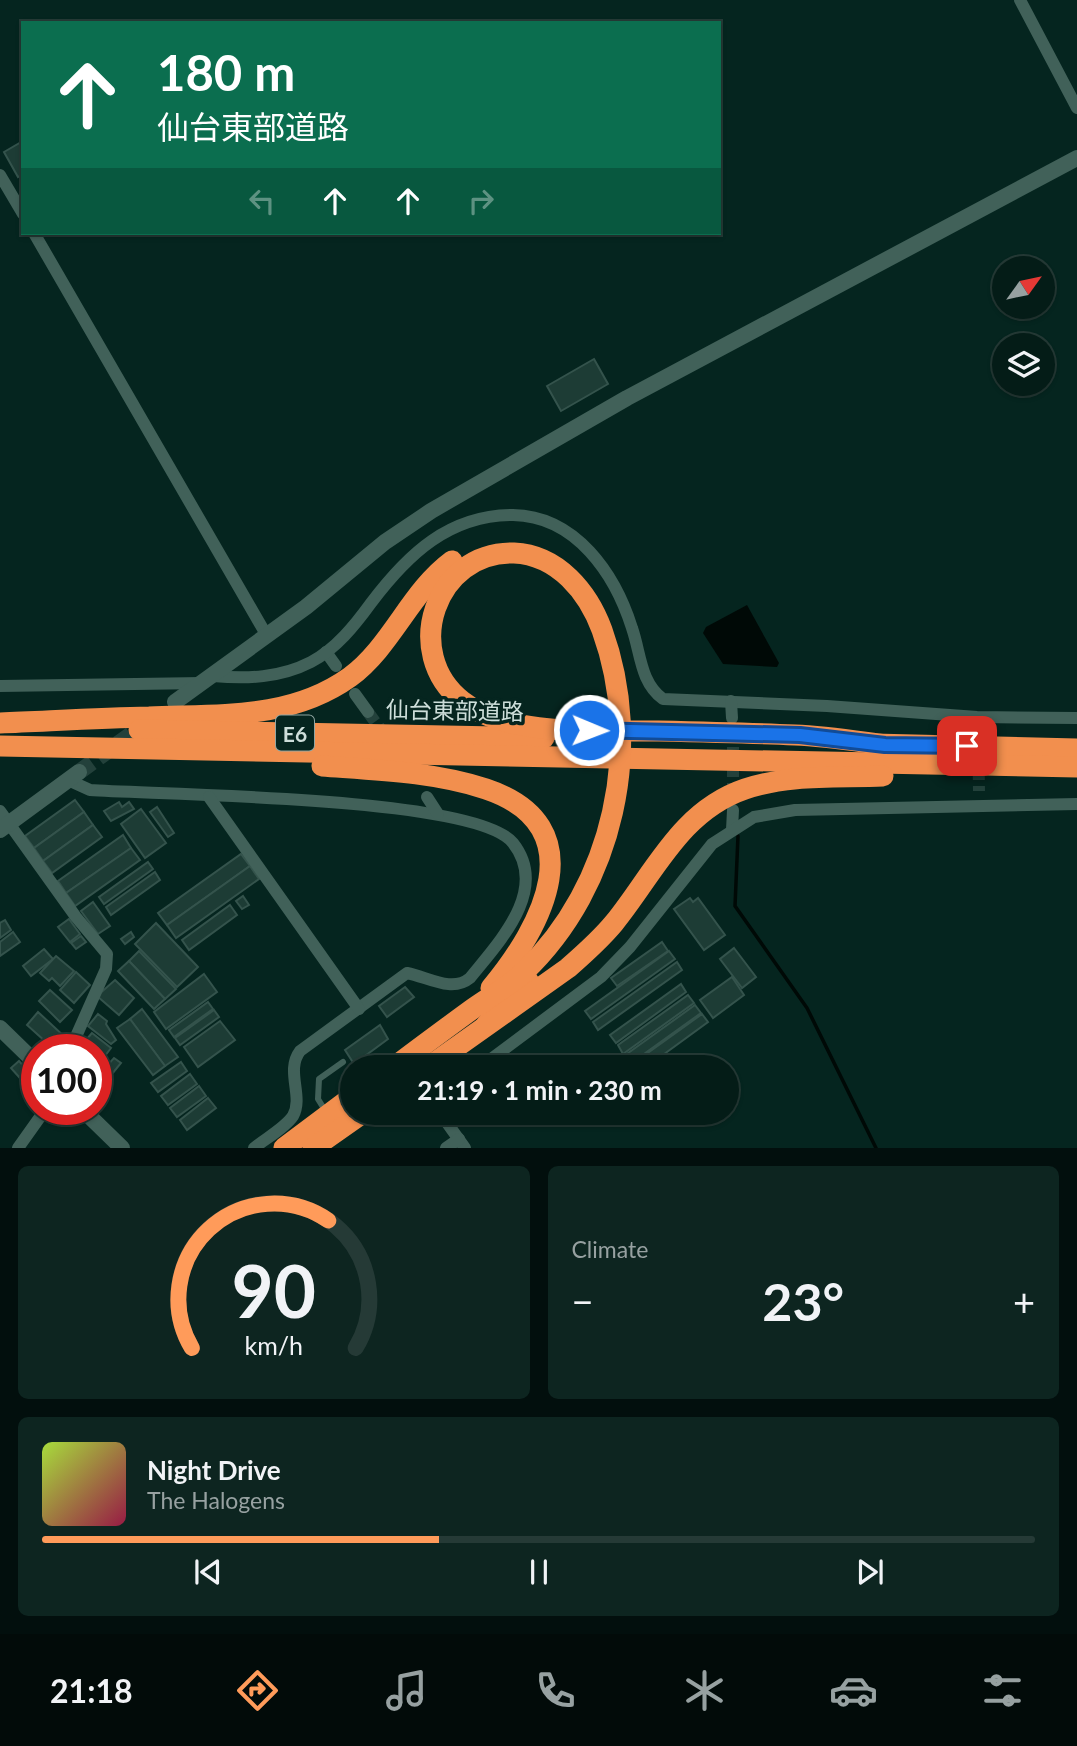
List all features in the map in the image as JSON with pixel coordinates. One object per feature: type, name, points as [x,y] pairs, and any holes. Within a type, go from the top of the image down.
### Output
[{"type":"highway","points":[[0,725],[244,714],[294,705],[334,687],[366,663],[423,590],[460,555],[474,548],[504,541],[533,544],[561,556],[594,589],[618,639],[632,722],[628,798],[614,850],[583,917],[533,977],[480,1017]]},
{"type":"highway","points":[[441,1055],[549,946],[587,885],[605,841],[617,794],[621,721],[617,684],[606,640],[590,604],[570,577],[542,559],[511,553],[482,559],[457,573],[434,605],[429,634],[435,665],[451,692],[475,710],[502,720],[543,727],[589,743],[662,744],[800,735],[885,745],[1077,749]]},
{"type":"highway","name":"仙台東部道路","points":[[0,725],[662,744],[1077,768]]},
{"type":"highway","name":"仙台東部道路","points":[[0,747],[589,743]]},
{"type":"highway","points":[[0,747],[378,771],[456,781],[500,794],[528,813],[538,826],[550,855],[550,888],[528,938],[480,1017]]},
{"type":"highway","points":[[415,1055],[588,950],[613,925],[682,830],[727,796],[791,779],[1077,768]]},
{"type":"highway","points":[[284,1147],[340,1106]]},
{"type":"highway","points":[[313,1147],[345,1125]]},
{"type":"street","points":[[1020,0],[1077,107]]},
{"type":"street","points":[[175,702],[267,636],[385,542],[432,511],[706,354],[1077,158]]},
{"type":"street","points":[[0,174],[21,211]]},
{"type":"street","points":[[35,235],[267,636]]},
{"type":"street","points":[[0,686],[266,677],[312,662],[360,620],[417,549],[452,527],[475,519],[517,515],[554,526],[584,544],[596,557],[625,607],[643,671],[654,692],[663,699],[977,717],[1077,718]]},
{"type":"street","points":[[326,652],[336,666]]},
{"type":"street","points":[[355,694],[368,712]]},
{"type":"street","points":[[731,701],[733,718]]},
{"type":"street","points":[[977,717],[978,732]]},
{"type":"street","points":[[78,1034],[106,969],[107,954],[3,822],[74,776],[90,790],[292,799],[438,814],[484,824],[504,833],[522,859],[524,894],[514,923],[462,984],[451,985],[407,973],[300,1051],[294,1059],[296,1108],[285,1124],[254,1147]]},
{"type":"street","points":[[209,797],[359,1009]]},
{"type":"street","points":[[427,797],[438,814]]},
{"type":"street","points":[[496,1055],[601,977],[630,947],[712,844],[754,817],[795,810],[978,798],[1077,804]]},
{"type":"street","points":[[732,830],[733,810]]},
{"type":"street","points":[[0,1028],[21,1048]]},
{"type":"street","points":[[18,1147],[34,1125]]},
{"type":"street","points":[[99,1125],[122,1147]]},
{"type":"street","points":[[446,1147],[462,1143],[449,1125]]},
{"type":"lane","points":[[328,1115],[318,1099],[319,1079],[340,1064]]},
{"type":"shaded area","points":[[747,605],[779,663],[777,667],[723,664],[703,633],[706,627]]},
{"type":"building","points":[[21,142],[21,175],[18,177],[4,152]]},
{"type":"building","points":[[594,359],[608,384],[561,411],[547,386]]},
{"type":"building","points":[[75,800],[84,812],[34,848],[25,836]]},
{"type":"building","points":[[119,802],[122,807],[129,802],[134,809],[111,821],[104,811]]},
{"type":"building","points":[[157,807],[174,833],[168,837],[150,812]]},
{"type":"building","points":[[141,809],[166,843],[145,858],[121,824]]},
{"type":"building","points":[[84,812],[93,825],[43,861],[34,848]]},
{"type":"building","points":[[93,825],[102,837],[52,873],[43,861]]},
{"type":"building","points":[[123,835],[131,848],[66,893],[58,881]]},
{"type":"building","points":[[131,848],[140,860],[75,906],[66,893]]},
{"type":"building","points":[[241,854],[250,866],[167,925],[158,913]]},
{"type":"building","points":[[148,862],[153,869],[104,904],[99,897]]},
{"type":"building","points":[[250,866],[259,879],[176,938],[167,925]]},
{"type":"building","points":[[155,872],[160,880],[111,915],[106,907]]},
{"type":"building","points":[[243,896],[249,905],[242,909],[236,901]]},
{"type":"building","points":[[690,898],[693,902],[698,898],[725,935],[704,950],[674,909]]},
{"type":"building","points":[[93,902],[110,926],[98,934],[81,911]]},
{"type":"building","points":[[230,905],[237,915],[189,950],[182,940]]},
{"type":"building","points":[[69,919],[80,934],[70,942],[58,927]]},
{"type":"building","points":[[5,920],[11,930],[0,938],[0,923]]},
{"type":"building","points":[[156,923],[198,967],[177,987],[135,944]]},
{"type":"building","points":[[13,932],[20,942],[0,956],[0,942]]},
{"type":"building","points":[[131,932],[134,937],[125,944],[121,939]]},
{"type":"building","points":[[81,936],[86,942],[76,949],[71,943]]},
{"type":"building","points":[[662,942],[668,951],[617,986],[611,978]]},
{"type":"building","points":[[734,948],[756,977],[742,988],[720,959]]},
{"type":"building","points":[[44,949],[53,959],[31,976],[23,966]]},
{"type":"building","points":[[139,951],[176,989],[165,999],[129,961]]},
{"type":"building","points":[[669,951],[675,959],[591,1019],[585,1011]]},
{"type":"building","points":[[56,956],[74,971],[60,986],[52,978],[49,981],[40,973]]},
{"type":"building","points":[[129,961],[165,999],[154,1009],[118,971]]},
{"type":"building","points":[[677,962],[682,970],[598,1030],[593,1022]]},
{"type":"building","points":[[76,972],[90,985],[74,1003],[60,990]]},
{"type":"building","points":[[204,974],[217,992],[166,1029],[154,1012]]},
{"type":"building","points":[[732,977],[744,995],[713,1018],[700,1000]]},
{"type":"building","points":[[115,980],[134,998],[119,1015],[97,996]]},
{"type":"building","points":[[681,984],[686,992],[616,1043],[610,1035]]},
{"type":"building","points":[[405,987],[414,997],[387,1017],[379,1006]]},
{"type":"building","points":[[50,990],[72,1010],[60,1022],[39,1001]]},
{"type":"building","points":[[688,995],[694,1003],[623,1054],[618,1045]]},
{"type":"building","points":[[208,1002],[213,1009],[174,1037],[169,1030]]},
{"type":"building","points":[[695,1005],[701,1013],[643,1055],[625,1055]]},
{"type":"building","points":[[142,1009],[178,1057],[165,1066],[130,1019]]},
{"type":"building","points":[[214,1010],[219,1017],[180,1045],[175,1038]]},
{"type":"building","points":[[38,1012],[62,1034],[37,1034],[27,1025]]},
{"type":"building","points":[[98,1014],[107,1021],[106,1024],[116,1040],[112,1043],[112,1034],[98,1034],[88,1026]]},
{"type":"building","points":[[702,1014],[708,1022],[663,1055],[645,1055]]},
{"type":"building","points":[[130,1019],[165,1066],[153,1075],[117,1028]]},
{"type":"building","points":[[220,1021],[235,1040],[198,1067],[184,1047]]},
{"type":"building","points":[[380,1025],[388,1039],[366,1055],[348,1055],[345,1050]]},
{"type":"building","points":[[114,1058],[121,1063],[112,1074]]},
{"type":"building","points":[[19,1061],[21,1075],[19,1077],[11,1068]]},
{"type":"building","points":[[181,1062],[187,1071],[158,1092],[151,1083]]},
{"type":"building","points":[[190,1074],[197,1084],[168,1105],[161,1096]]},
{"type":"building","points":[[199,1086],[206,1096],[177,1117],[170,1108]]},
{"type":"building","points":[[208,1098],[216,1108],[187,1130],[180,1120]]},
{"type":"waterway","points":[[738,836],[735,906],[807,1008],[876,1148]]},
{"type":"tunnel","points":[[368,712],[386,737]]},
{"type":"tunnel","points":[[79,772],[145,724]]},
{"type":"tunnel","points":[[733,729],[733,798]]},
{"type":"tunnel","points":[[978,732],[979,791]]},
{"type":"route","points":[[589,730],[800,735],[885,745],[967,746]]}]
